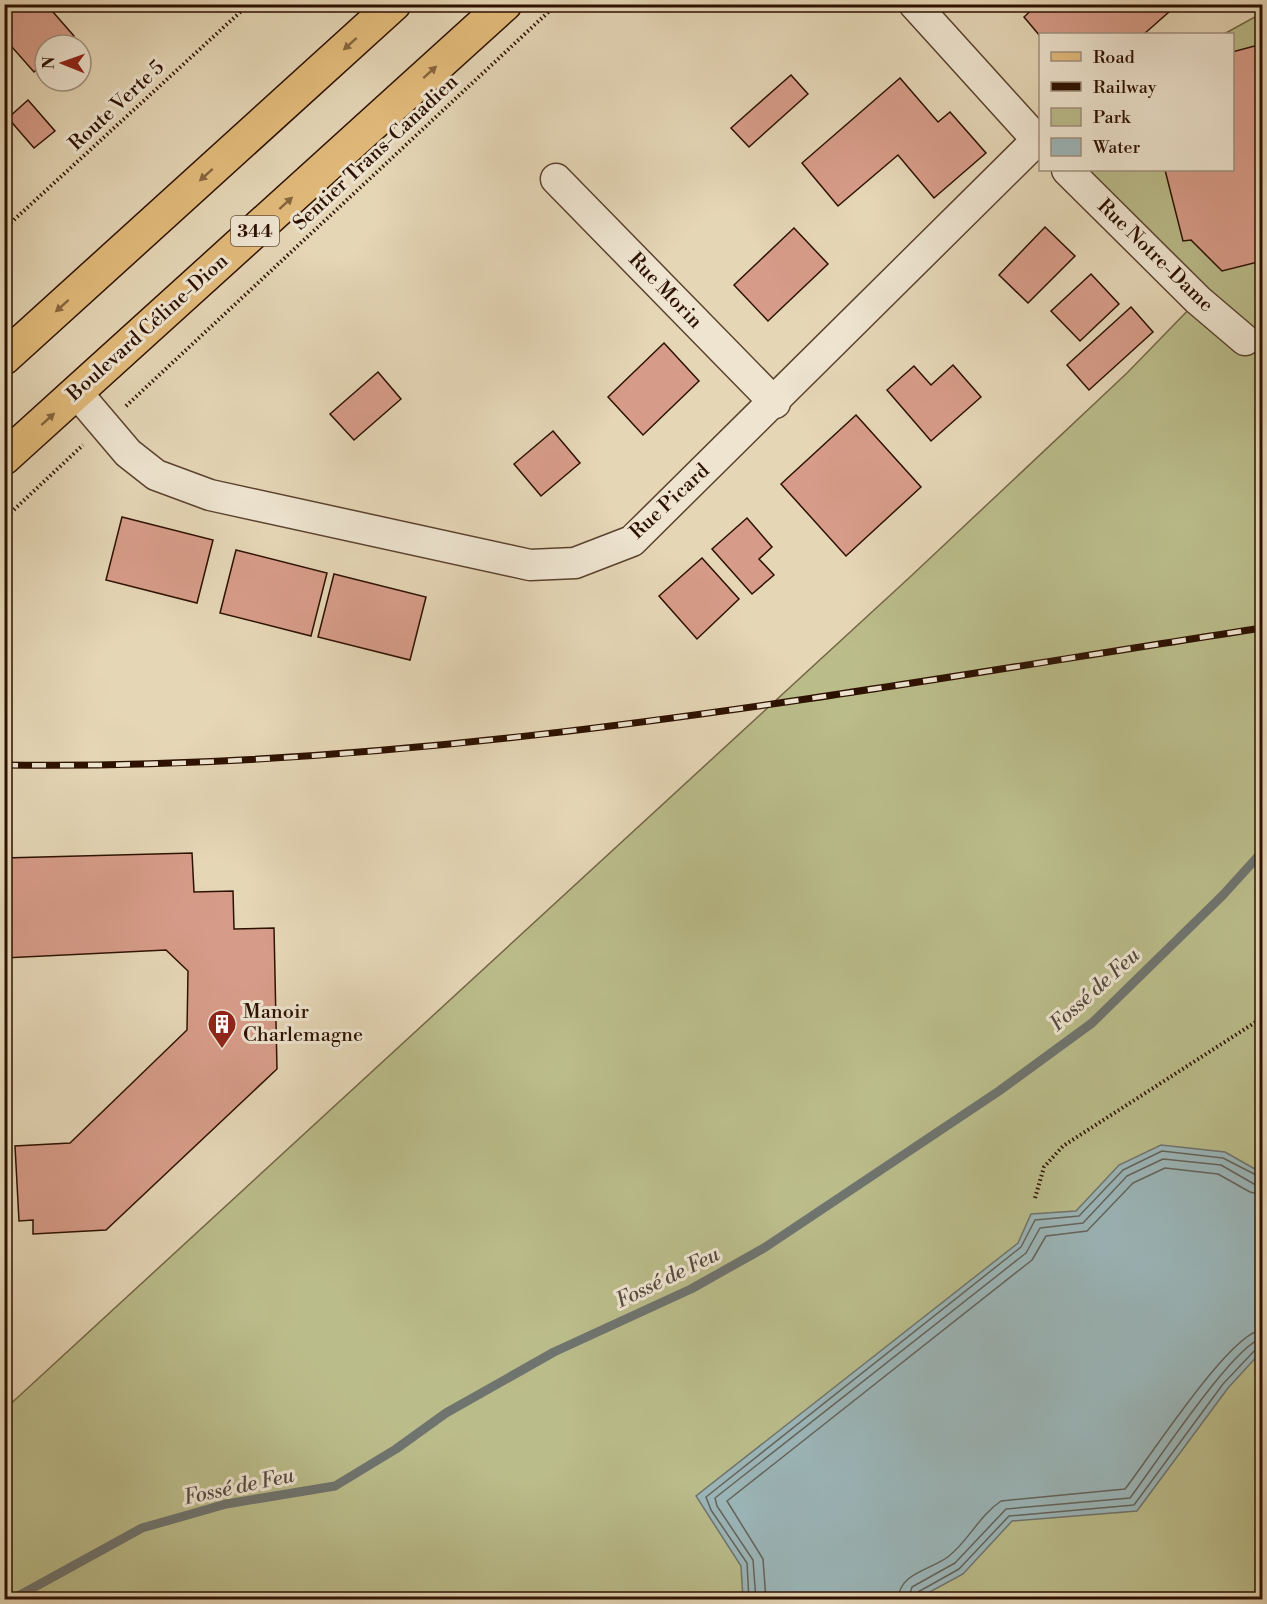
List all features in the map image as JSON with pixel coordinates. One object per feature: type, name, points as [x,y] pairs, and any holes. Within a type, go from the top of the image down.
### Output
[{"type":"main road","points":[[4,358],[394,4]]},
{"type":"main road","name":"Boulevard Céline-Dion","points":[[4,458],[505,4]]},
{"type":"street","points":[[914,4],[1039,141]]},
{"type":"street","name":"Rue Picard","points":[[77,393],[128,453],[156,475],[210,495],[530,565],[575,564],[632,541],[775,403],[1039,141]]},
{"type":"street","name":"Rue Notre-Dame","points":[[1068,171],[1198,300],[1245,340]]},
{"type":"street","name":"Rue Morin","points":[[556,179],[775,403]]},
{"type":"path","name":"Route Verte 5","points":[[4,230],[249,4]]},
{"type":"path","name":"Sentier Trans-Canadien","points":[[4,519],[557,4]]},
{"type":"path","points":[[1035,1198],[1044,1167],[1063,1146],[1263,1018]]},
{"type":"green space","points":[[1262,13],[1262,1599],[5,1600],[5,1409],[910,577],[1127,373],[1198,300],[1068,171],[1234,171],[1234,33],[1226,33]]},
{"type":"water","points":[[1161,1145],[1225,1152],[1262,1173],[1262,1351],[1228,1388],[1137,1511],[1012,1521],[963,1574],[917,1599],[743,1599],[741,1566],[696,1496],[1018,1243],[1031,1214],[1076,1211],[1119,1165]]},
{"type":"building","points":[[4,4],[46,4],[71,33],[33,33],[33,71],[4,38]]},
{"type":"building","points":[[1038,4],[1178,4],[1145,33],[1039,33],[1039,35],[1024,17]]},
{"type":"building","points":[[1262,44],[1262,261],[1222,271],[1191,240],[1183,241],[1165,171],[1234,171],[1234,51]]},
{"type":"building","points":[[791,75],[808,94],[749,147],[731,128]]},
{"type":"building","points":[[900,78],[938,122],[950,112],[986,153],[934,198],[898,155],[838,206],[802,163]]},
{"type":"building","points":[[28,100],[55,131],[34,148],[8,118]]},
{"type":"building","points":[[1045,227],[1075,256],[1028,303],[999,275]]},
{"type":"building","points":[[794,228],[828,264],[768,321],[734,285]]},
{"type":"building","points":[[1091,274],[1119,304],[1080,341],[1051,311]]},
{"type":"building","points":[[1131,307],[1153,332],[1089,390],[1067,365]]},
{"type":"building","points":[[664,343],[699,381],[643,435],[608,397]]},
{"type":"building","points":[[953,365],[981,397],[931,441],[887,390],[914,366],[931,385]]},
{"type":"building","points":[[378,372],[401,399],[354,440],[330,414]]},
{"type":"building","points":[[856,415],[921,487],[846,556],[781,484]]},
{"type":"building","points":[[553,431],[580,463],[541,496],[514,464]]},
{"type":"building","points":[[122,517],[213,540],[197,603],[106,580]]},
{"type":"building","points":[[747,518],[772,547],[759,559],[774,575],[752,594],[712,549]]},
{"type":"building","points":[[236,550],[327,573],[311,636],[220,613]]},
{"type":"building","points":[[702,558],[739,599],[697,639],[659,596]]},
{"type":"building","points":[[334,574],[426,597],[410,660],[318,637]]},
{"type":"building","name":"Manoir Charlemagne","points":[[192,853],[194,892],[233,891],[234,929],[274,928],[277,1069],[106,1230],[33,1234],[33,1220],[19,1221],[15,1146],[70,1143],[187,1030],[188,971],[166,950],[4,958],[4,858]]},
{"type":"waterway","name":"Fossé de Feu","points":[[11,1600],[142,1528],[226,1504],[335,1486],[396,1449],[446,1413],[554,1352],[691,1289],[764,1248],[999,1091],[1092,1023],[1223,895],[1262,852]]},
{"type":"railway","points":[[4,765],[163,763],[321,755],[478,741],[636,723],[793,701],[1262,628]]},
{"type":"place","name":"Manoir Charlemagne","points":[[222,1050]]}]
